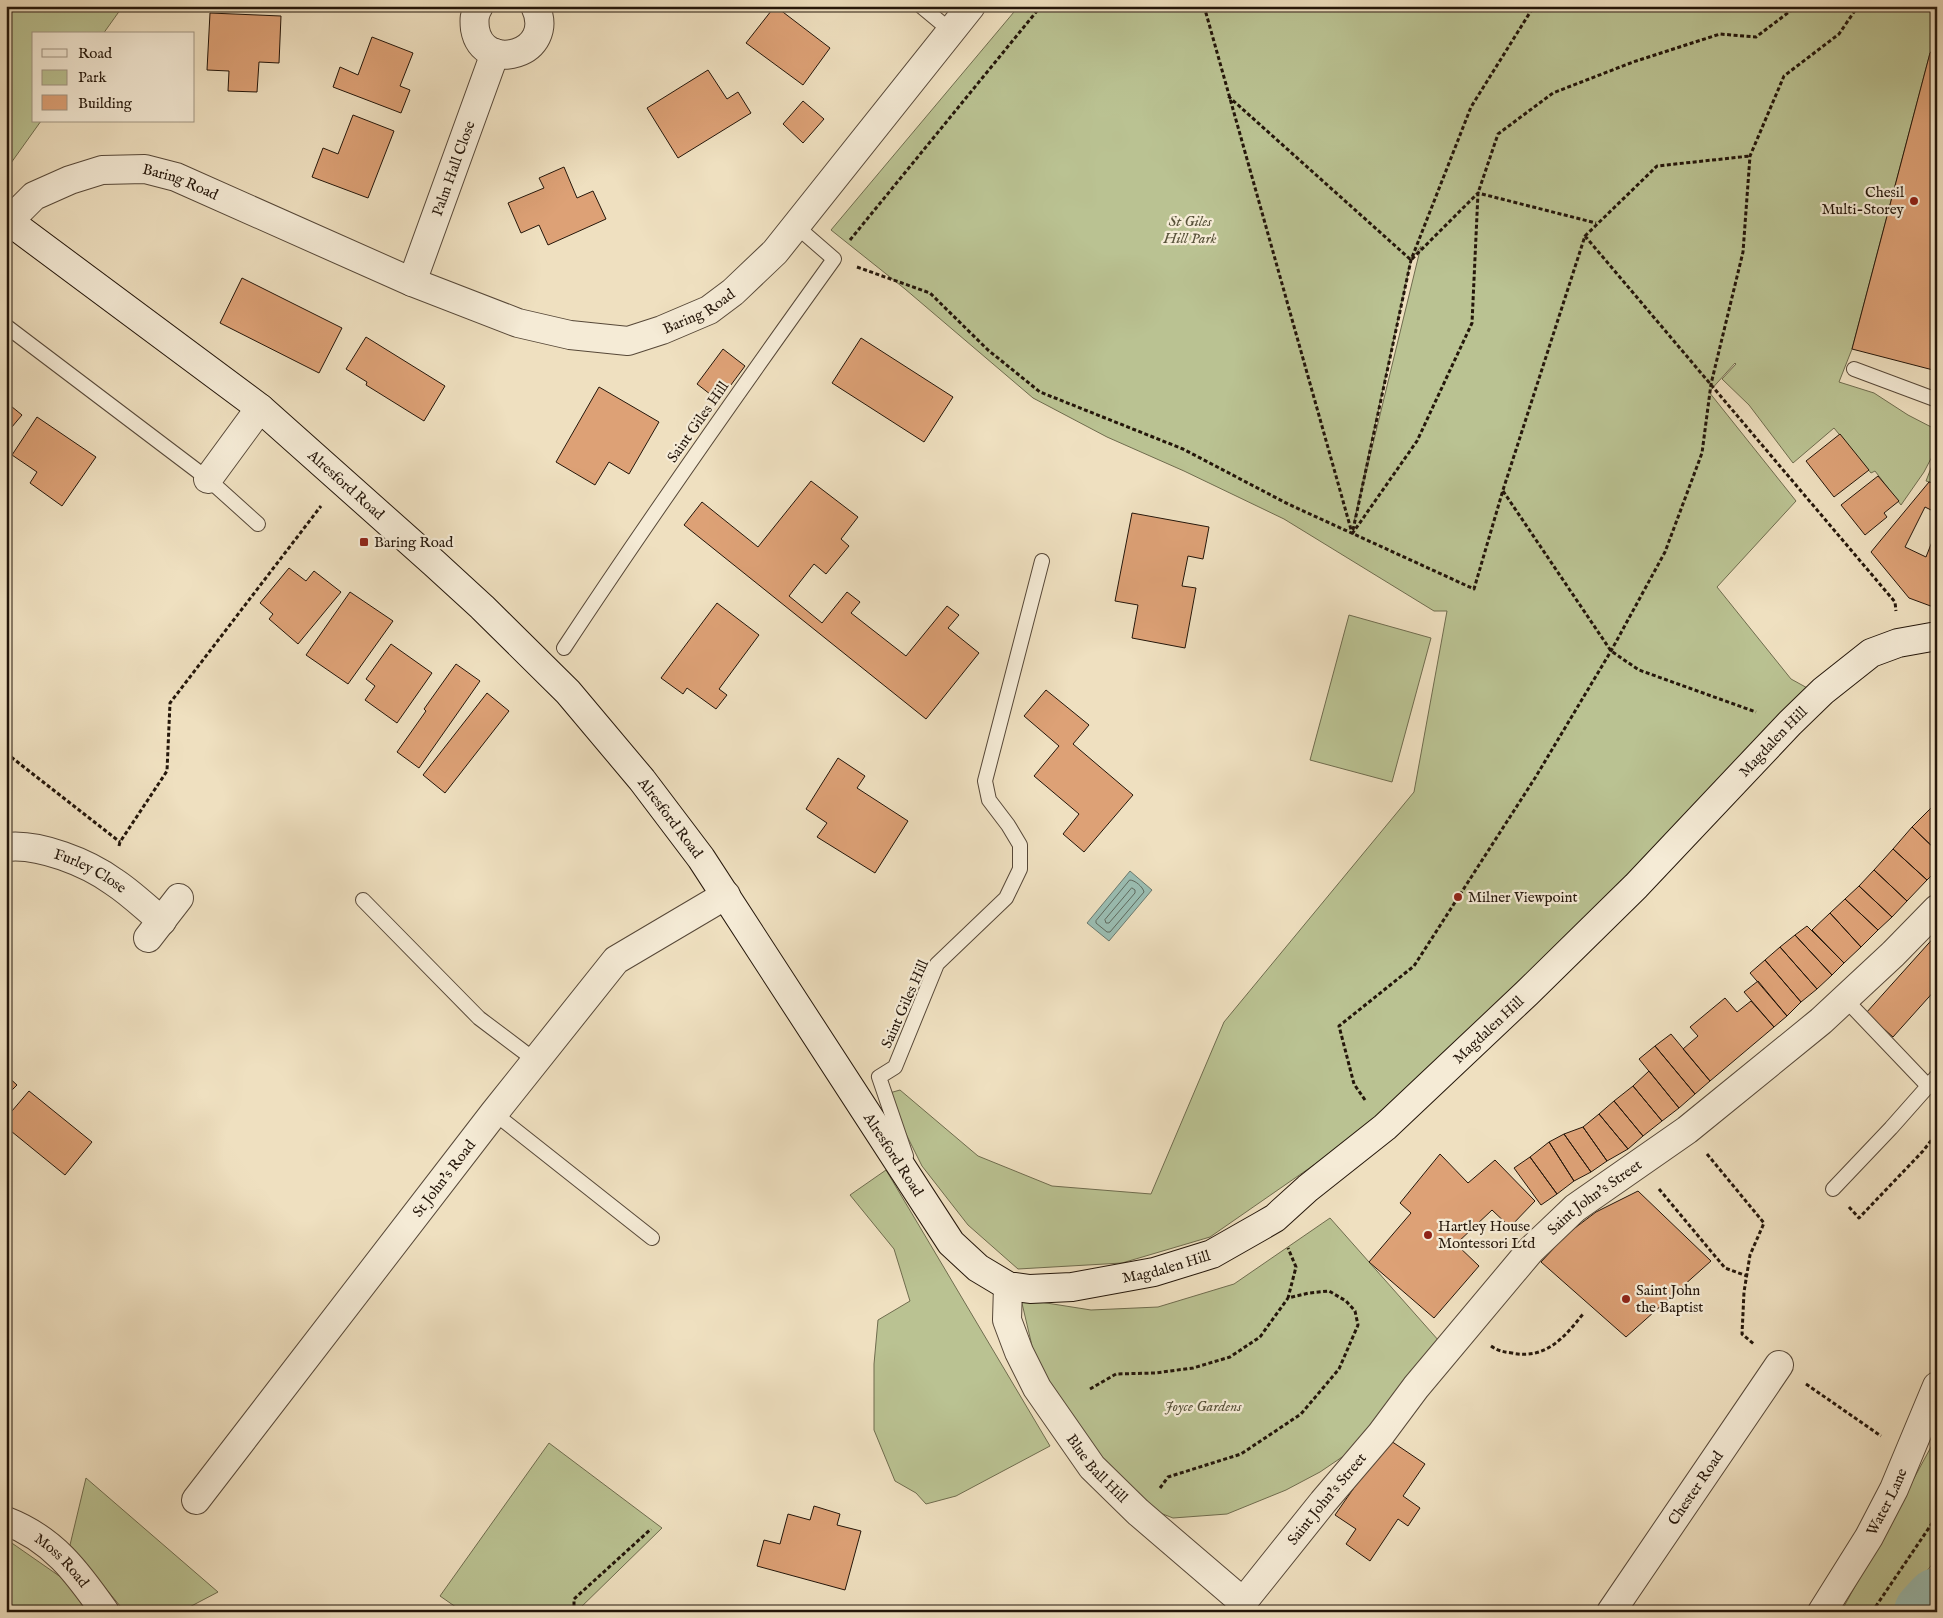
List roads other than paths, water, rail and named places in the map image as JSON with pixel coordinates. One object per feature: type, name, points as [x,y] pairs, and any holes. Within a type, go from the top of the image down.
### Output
[{"type":"street","points":[[479,6],[474,21],[476,33],[486,48],[495,53],[507,55],[525,50],[534,40],[540,22],[535,6]]},
{"type":"street","name":"Baring Road","points":[[7,220],[34,196],[70,180],[102,170],[144,170],[176,177],[412,282],[518,323],[570,335],[628,341],[662,330],[709,310],[733,292],[775,252],[971,6]]},
{"type":"street","name":"Palm Hall Close","points":[[412,282],[495,53]]},
{"type":"street","name":"Alresford Road","points":[[7,220],[260,408],[482,607],[568,692],[642,780],[726,895],[951,1243],[978,1268],[1008,1286]]},
{"type":"street","points":[[208,479],[260,408]]},
{"type":"street","name":"Magdalen Hill","points":[[1008,1286],[1030,1289],[1072,1287],[1154,1272],[1212,1254],[1275,1218],[1308,1188],[1385,1127],[1527,993],[1629,893],[1790,723],[1823,691],[1871,654],[1898,643],[1937,636]]},
{"type":"street","name":"Furley Close","points":[[6,847],[36,849],[63,856],[114,882],[154,930],[179,898]]},
{"type":"street","name":"St John's Road","points":[[196,1500],[494,1113],[616,960],[726,895]]},
{"type":"street","name":"Saint John's Street","points":[[1240,1607],[1530,1251],[1568,1214],[1687,1130],[1821,1021],[1937,909]]},
{"type":"street","name":"Blue Ball Hill","points":[[1008,1286],[1007,1320],[1019,1352],[1037,1388],[1092,1467],[1240,1607]]},
{"type":"street","name":"Chester Road","points":[[1611,1612],[1779,1365]]},
{"type":"street","name":"Water Lane","points":[[1822,1612],[1869,1537],[1894,1489],[1937,1386]]},
{"type":"street","name":"Moss Road","points":[[6,1521],[24,1528],[54,1548],[81,1578],[106,1612]]},
{"type":"lane","points":[[921,6],[952,31]]},
{"type":"lane","name":"Saint Giles Hill","points":[[564,648],[605,585],[738,392],[834,259],[796,226]]},
{"type":"lane","points":[[6,326],[208,479],[258,524]]},
{"type":"lane","points":[[1854,370],[1937,400]]},
{"type":"lane","name":"Saint Giles Hill","points":[[918,1193],[879,1077],[895,1067],[937,964],[1006,898],[1020,869],[1020,845],[989,800],[985,781],[1042,561]]},
{"type":"lane","points":[[363,900],[479,1018],[536,1060]]},
{"type":"lane","points":[[1833,1189],[1933,1081],[1845,999]]},
{"type":"lane","points":[[494,1113],[652,1238]]},
{"type":"water","points":[[1130,871],[1152,890],[1109,941],[1087,923]]},
{"type":"waterway","points":[[1926,1612],[1937,1600]]},
{"type":"place","name":"Chesil Multi-Storey","points":[[1914,201]]},
{"type":"place","name":"Baring Road","points":[[364,542]]},
{"type":"place","name":"Milner Viewpoint","points":[[1458,897]]},
{"type":"place","name":"Hartley House Montessori Ltd","points":[[1428,1235]]},
{"type":"place","name":"Saint John the Baptist","points":[[1626,1299]]},
{"type":"park label","name":"St Giles Hill Park","points":[[1190,230]]},
{"type":"park label","name":"Joyce Gardens","points":[[1203,1406]]}]
